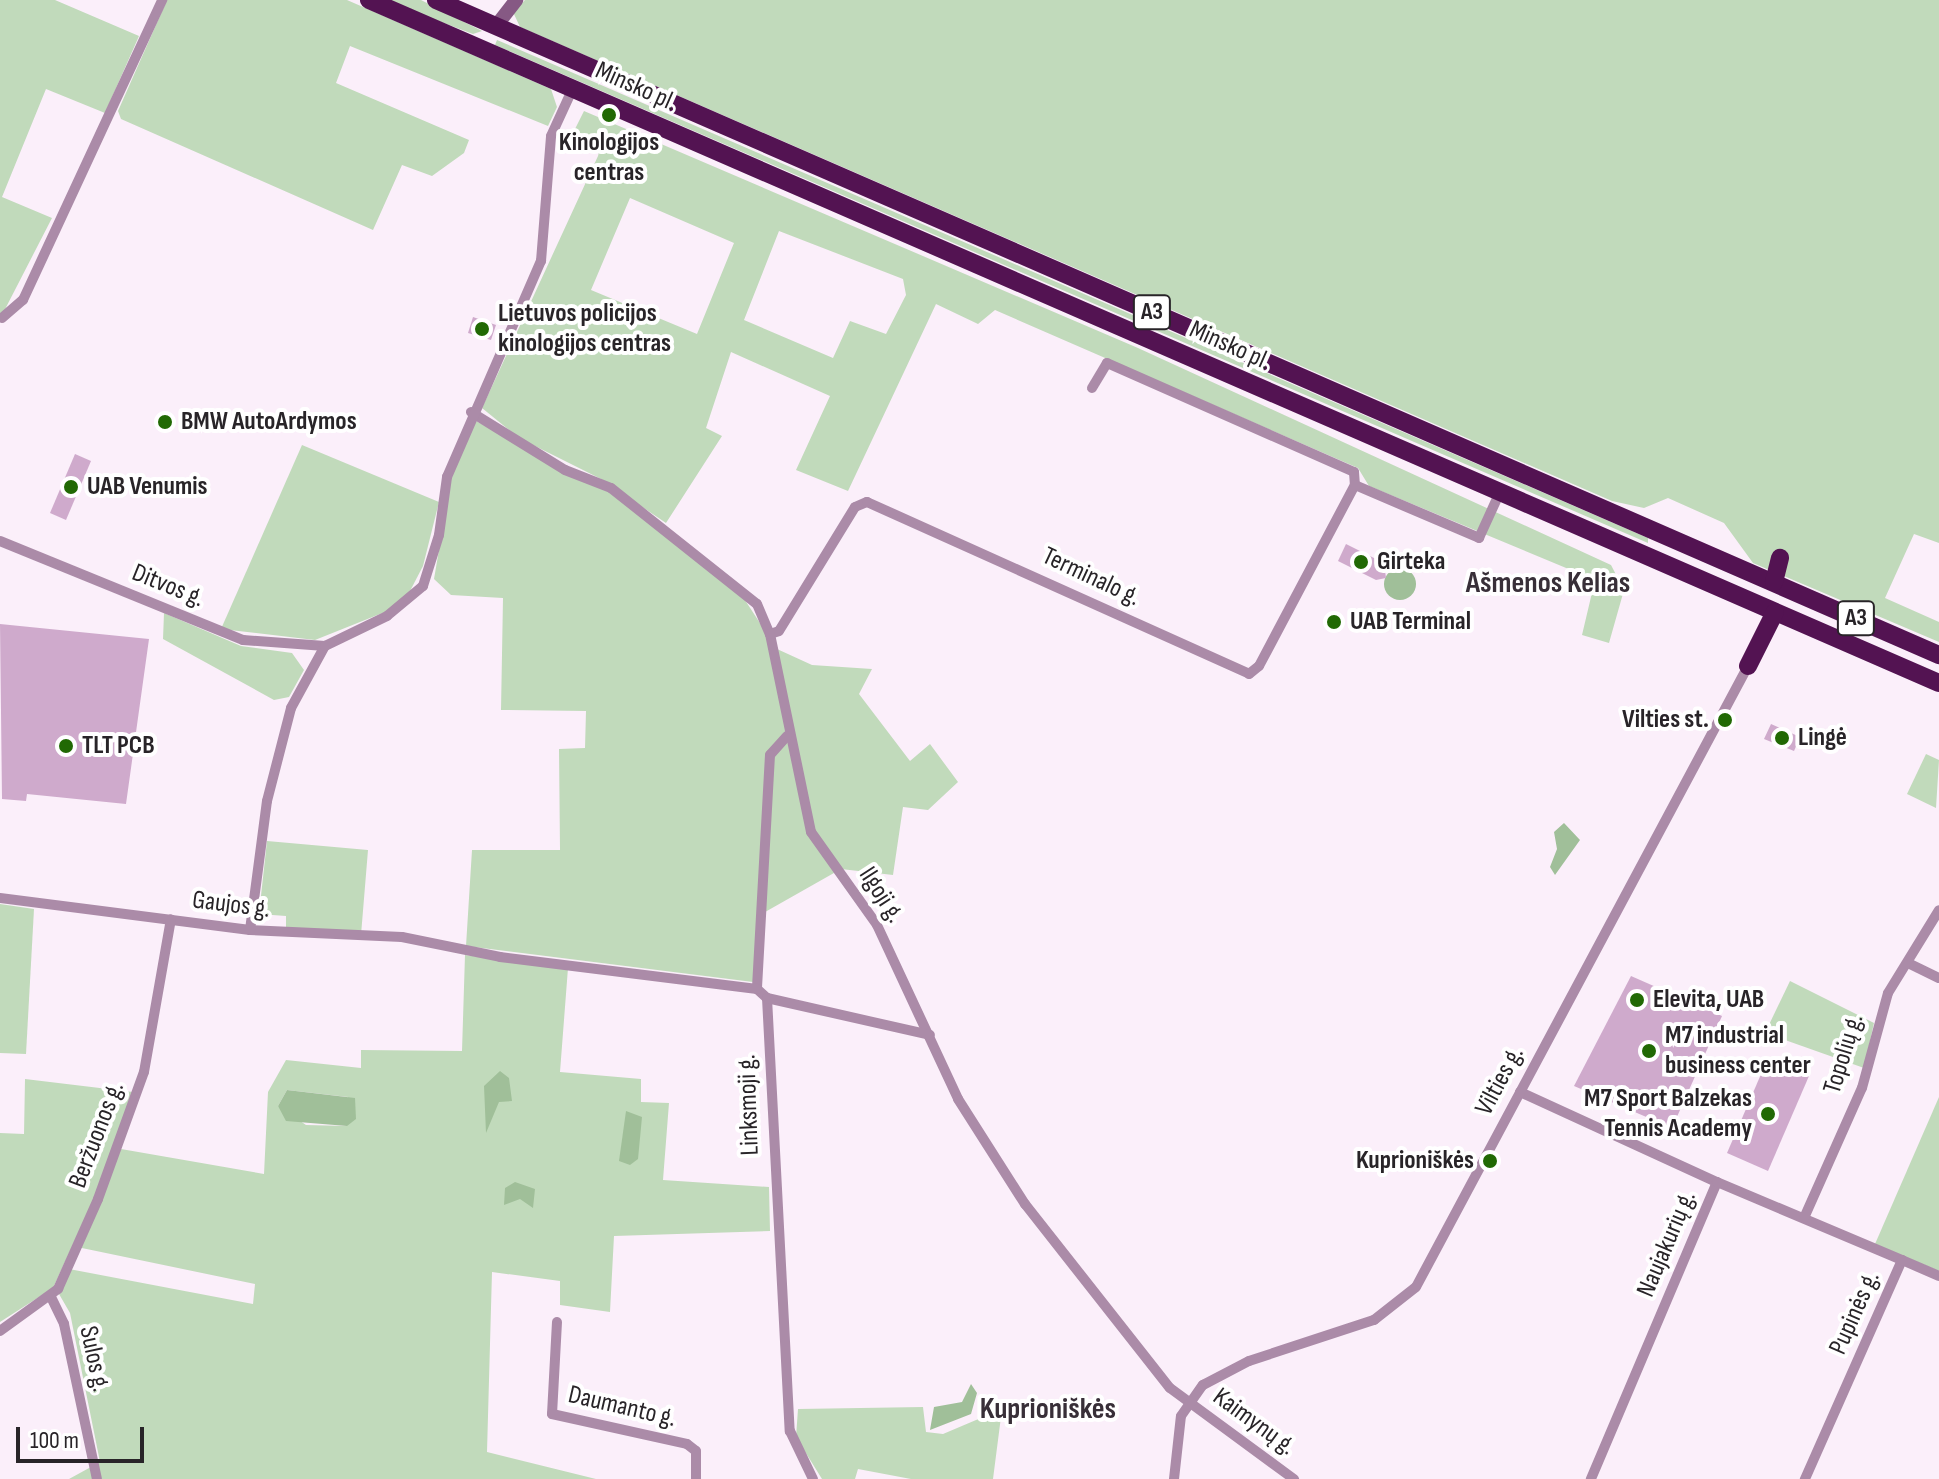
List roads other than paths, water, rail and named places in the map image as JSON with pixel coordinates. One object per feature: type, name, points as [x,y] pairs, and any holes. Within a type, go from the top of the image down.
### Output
[{"type":"highway","name":"Minsko pl.","points":[[369,0],[1939,683]]},
{"type":"highway","name":"Minsko pl.","points":[[436,0],[1939,655]]},
{"type":"highway","points":[[462,41],[482,39],[496,26]]},
{"type":"highway","points":[[1648,556],[1676,549],[1750,573]]},
{"type":"highway","points":[[1774,582],[1780,558]]},
{"type":"highway","points":[[1748,666],[1775,612]]},
{"type":"street","points":[[2,318],[23,300],[162,0]]},
{"type":"street","points":[[496,26],[516,0]]},
{"type":"street","points":[[250,930],[275,758],[291,708],[325,646],[387,616],[423,586],[439,535],[447,477],[471,412],[541,261],[551,136],[573,88]]},
{"type":"street","points":[[1092,388],[1107,363],[1354,472],[1355,485],[1479,538],[1500,492]]},
{"type":"street","name":"Ilgoji g.","points":[[471,412],[565,470],[611,488],[740,585],[765,616],[787,736],[811,832],[871,915],[958,1099],[1025,1204],[1187,1402]]},
{"type":"street","name":"Terminalo g.","points":[[770,634],[779,631],[855,507],[867,502],[1249,674],[1306,583],[1355,485]]},
{"type":"street","name":"Ditvos g.","points":[[0,541],[243,640],[325,646]]},
{"type":"street","name":"Vilties g.","points":[[1187,1402],[1233,1367],[1358,1327],[1403,1303],[1748,666]]},
{"type":"street","points":[[787,736],[770,755],[757,989],[767,998],[930,1035]]},
{"type":"street","name":"Gaujos g.","points":[[0,898],[250,930],[393,937],[757,989]]},
{"type":"street","name":"Topolių g.","points":[[1804,1218],[1862,1088],[1880,1012],[1939,910]]},
{"type":"street","name":"Beržuonos g.","points":[[51,1297],[130,1121],[171,919]]},
{"type":"street","points":[[1908,963],[1939,978]]},
{"type":"street","name":"Linksmoji g.","points":[[767,998],[790,1431],[813,1479]]},
{"type":"street","name":"Naujakurių g.","points":[[1520,1092],[1717,1182],[1591,1479]]},
{"type":"street","name":"Pupinės g.","points":[[1717,1182],[1902,1260],[1805,1479]]},
{"type":"street","points":[[1902,1260],[1939,1276]]},
{"type":"street","points":[[0,1331],[51,1297]]},
{"type":"street","name":"Sulos g.","points":[[51,1297],[64,1324],[97,1479]]},
{"type":"street","name":"Daumanto g.","points":[[557,1322],[552,1414],[687,1444],[696,1451],[696,1479]]},
{"type":"street","points":[[1174,1479],[1187,1402]]},
{"type":"street","name":"Kaimynų g.","points":[[1187,1402],[1209,1412],[1294,1479]]},
{"type":"place","name":"Kinologijos centras","points":[[609,115]]},
{"type":"place","name":"Lietuvos policijos kinologijos centras","points":[[482,329]]},
{"type":"place","name":"BMW AutoArdymos","points":[[165,422]]},
{"type":"place","name":"UAB Venumis","points":[[71,487]]},
{"type":"place","name":"Girteka","points":[[1361,562]]},
{"type":"place","name":"UAB Terminal","points":[[1334,622]]},
{"type":"place","name":"Vilties st.","points":[[1725,720]]},
{"type":"place","name":"Lingė","points":[[1782,738]]},
{"type":"place","name":"TLT PCB","points":[[66,746]]},
{"type":"place","name":"Elevita, UAB","points":[[1637,1000]]},
{"type":"place","name":"M7 industrial business center","points":[[1649,1051]]},
{"type":"place","name":"M7 Sport Balzekas Tennis Academy","points":[[1768,1114]]},
{"type":"place","name":"Kuprioniškės","points":[[1490,1161]]},
{"type":"district","name":"Ašmenos Kelias","points":[[1548,583]]},
{"type":"district","name":"Kuprioniškės","points":[[1048,1409]]}]
